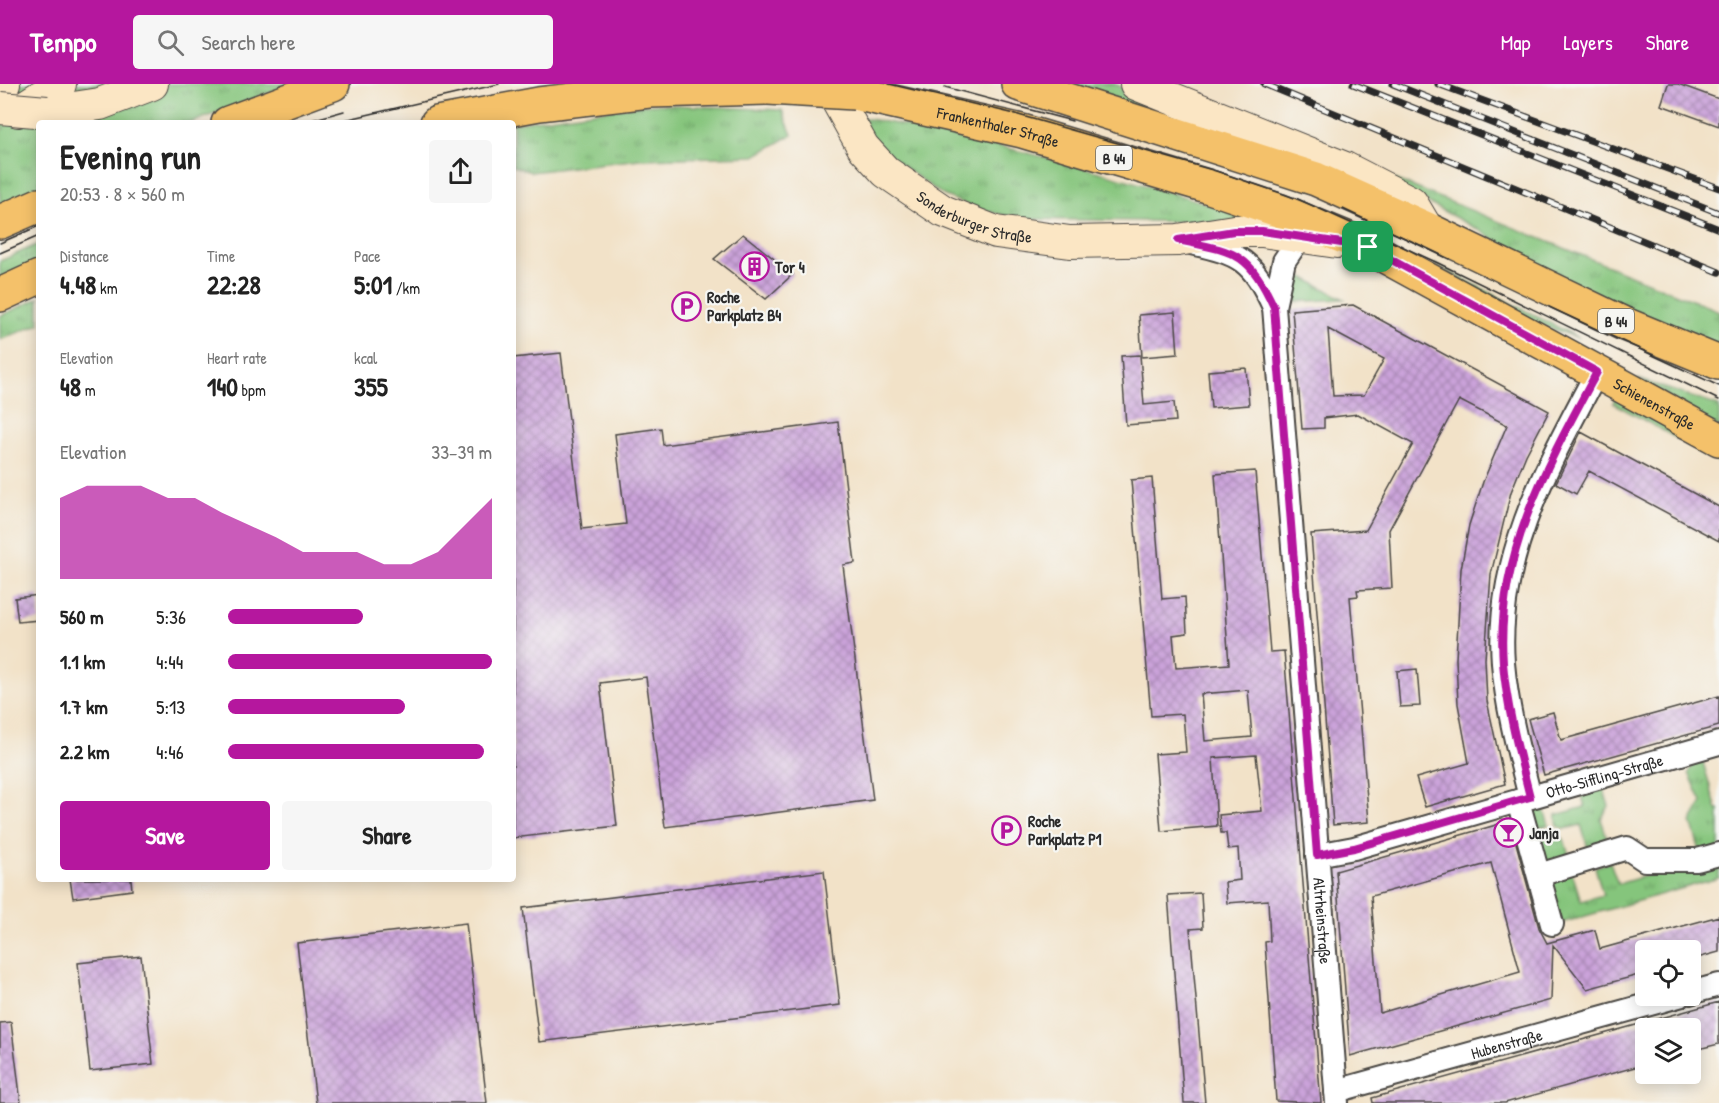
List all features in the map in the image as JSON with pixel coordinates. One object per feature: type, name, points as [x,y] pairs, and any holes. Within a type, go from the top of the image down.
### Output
[{"type":"main road","points":[[236,120],[333,84]]},
{"type":"main road","name":"B 44","points":[[1018,84],[1316,179],[1427,229],[1622,323],[1719,363]]},
{"type":"main road","name":"Frankenthaler Straße","points":[[453,120],[539,104],[649,91],[841,88],[1022,131],[1207,186],[1278,210],[1368,247]]},
{"type":"main road","points":[[0,222],[36,206]]},
{"type":"main road","name":"Schienenstraße","points":[[1368,247],[1719,439]]},
{"type":"main road","points":[[0,295],[36,278]]},
{"type":"street","points":[[0,87],[4,84]]},
{"type":"street","points":[[0,123],[60,84]]},
{"type":"street","points":[[0,108],[47,112],[100,104],[152,84]]},
{"type":"street","points":[[1136,84],[1345,168],[1411,202],[1427,229]]},
{"type":"street","name":"Sonderburger Straße","points":[[841,88],[863,147],[886,172],[943,211],[973,225],[1014,235],[1070,242],[1178,240],[1234,231],[1262,231]]},
{"type":"street","name":"Schienenstraße","points":[[1262,231],[1368,247]]},
{"type":"street","name":"Altrheinstraße","points":[[1301,236],[1284,261],[1274,307],[1336,1097]]},
{"type":"street","name":"Sonderburger Straße","points":[[1178,240],[1225,250],[1237,254],[1244,261]]},
{"type":"street","name":"Altrheinstraße","points":[[1244,261],[1262,280],[1274,307]]},
{"type":"street","points":[[1552,924],[1539,875],[1524,799],[1505,680],[1503,660],[1506,602],[1513,562],[1529,507],[1597,372]]},
{"type":"street","name":"Otto-Siffling-Straße","points":[[1317,855],[1354,848],[1719,743]]},
{"type":"street","points":[[1539,875],[1627,848],[1645,860],[1696,860],[1719,854]]},
{"type":"street","points":[[1701,990],[1719,985]]},
{"type":"street","name":"Hubenstraße","points":[[1336,1097],[1644,1006]]},
{"type":"green space","points":[[0,84],[292,84],[199,120],[36,120],[36,189],[0,205],[0,131],[4,128],[0,127]]},
{"type":"green space","points":[[1062,84],[1114,84],[1302,157]]},
{"type":"green space","points":[[651,104],[782,110],[792,135],[755,156],[640,159],[531,172],[516,167],[516,123]]},
{"type":"green space","points":[[858,117],[963,138],[1066,163],[1269,223],[1021,219],[978,209],[943,195],[908,170],[872,140]]},
{"type":"green space","points":[[1394,179],[1719,311],[1719,351],[1554,279],[1481,231],[1392,184]]},
{"type":"green space","points":[[36,245],[36,268],[0,286],[0,261]]},
{"type":"green space","points":[[1434,264],[1579,338],[1520,318]]},
{"type":"green space","points":[[1295,273],[1344,299],[1294,302]]},
{"type":"green space","points":[[36,299],[36,325],[0,340],[0,316]]},
{"type":"green space","points":[[1638,379],[1719,406],[1719,428]]},
{"type":"green space","points":[[1616,397],[1719,453],[1719,462],[1613,403]]},
{"type":"green space","points":[[1702,759],[1717,810],[1719,809],[1719,849],[1701,854],[1691,822],[1702,802],[1689,773],[1694,762]]},
{"type":"green space","points":[[1603,788],[1609,806],[1601,819],[1610,847],[1589,852],[1581,825],[1565,829],[1558,826],[1556,815],[1585,807],[1581,792]]},
{"type":"green space","points":[[1542,803],[1549,825],[1534,829],[1530,815],[1534,806]]},
{"type":"green space","points":[[1556,834],[1564,839],[1571,862],[1545,869],[1536,839]]},
{"type":"green space","points":[[1719,861],[1719,878],[1561,923],[1547,876],[1571,869],[1581,901],[1603,895],[1595,867],[1610,862],[1618,884],[1679,866]]},
{"type":"building","points":[[1668,84],[1678,84],[1719,99],[1719,126],[1661,105]]},
{"type":"building","name":"Tor 4","points":[[743,234],[793,274],[766,299],[714,259]]},
{"type":"building","points":[[1353,305],[1549,411],[1526,455],[1511,492],[1491,574],[1485,659],[1487,701],[1505,784],[1425,807],[1416,778],[1469,763],[1458,704],[1456,659],[1461,569],[1469,525],[1483,482],[1507,425],[1459,400],[1389,530],[1392,588],[1357,590],[1358,596],[1350,597],[1369,822],[1333,825],[1311,534],[1366,530],[1413,444],[1358,414],[1324,418],[1324,428],[1302,429],[1292,310]],"holes":[[[1328,329],[1384,359],[1364,395],[1333,396]]]},
{"type":"building","points":[[1175,312],[1178,354],[1142,357],[1139,315]]},
{"type":"building","points":[[561,353],[582,529],[626,524],[615,434],[661,428],[663,445],[838,422],[855,563],[843,565],[873,800],[665,827],[646,677],[600,683],[617,826],[516,838],[516,358]]},
{"type":"building","points":[[1140,355],[1144,405],[1174,402],[1176,421],[1126,425],[1121,356]]},
{"type":"building","points":[[1246,368],[1249,405],[1211,408],[1208,371]]},
{"type":"building","points":[[1581,432],[1719,507],[1719,541],[1589,471],[1576,494],[1556,483]]},
{"type":"building","points":[[1255,471],[1270,652],[1284,651],[1321,1103],[1276,1101],[1265,942],[1270,941],[1268,900],[1227,903],[1225,882],[1240,880],[1238,848],[1228,849],[1226,833],[1221,833],[1219,815],[1262,811],[1256,755],[1213,758],[1217,826],[1161,831],[1155,754],[1186,752],[1183,714],[1151,716],[1131,480],[1152,478],[1162,599],[1185,597],[1187,633],[1173,635],[1176,668],[1229,664],[1215,474]],"holes":[[[1248,690],[1252,737],[1205,741],[1201,694]]]},
{"type":"building","points":[[36,595],[36,620],[18,622],[15,598]]},
{"type":"building","points":[[1417,669],[1420,706],[1400,707],[1397,671]]},
{"type":"building","points":[[1719,696],[1719,726],[1544,775],[1528,719],[1553,712],[1561,740]]},
{"type":"building","points":[[1510,821],[1539,928],[1547,943],[1595,930],[1600,949],[1719,916],[1719,952],[1701,957],[1701,940],[1635,940],[1635,976],[1587,989],[1553,945],[1551,1000],[1350,1056],[1336,871]],"holes":[[[1491,863],[1520,972],[1380,1013],[1371,896]]]},
{"type":"building","points":[[824,871],[840,1005],[539,1042],[523,908]]},
{"type":"building","points":[[70,882],[131,882],[132,890],[73,898]]},
{"type":"building","points":[[1201,893],[1203,928],[1190,929],[1205,1103],[1184,1103],[1168,895]]},
{"type":"building","points":[[466,923],[487,1103],[316,1103],[297,943]]},
{"type":"building","points":[[141,956],[153,1064],[90,1071],[78,963]]},
{"type":"building","points":[[1719,1002],[1719,1044],[1701,1048],[1701,1018],[1661,1018]]},
{"type":"building","points":[[11,1022],[21,1103],[0,1103],[0,1023]]},
{"type":"building","points":[[1635,1025],[1635,1067],[1505,1103],[1373,1103],[1372,1098]]},
{"type":"tram line","points":[[345,120],[499,84]]},
{"type":"tram line","points":[[889,84],[1015,114],[1216,171],[1298,199],[1438,263],[1719,400]]},
{"type":"tram line","points":[[945,87],[1072,121]]},
{"type":"tram line","points":[[312,120],[344,111]]},
{"type":"tram line","points":[[1343,209],[1449,259]]},
{"type":"tram line","points":[[0,243],[36,227]]},
{"type":"tram line","points":[[0,253],[36,237]]},
{"type":"tram line","points":[[1549,307],[1719,386]]},
{"type":"railway","points":[[1264,84],[1719,272]]},
{"type":"railway","points":[[1353,84],[1719,229]]},
{"type":"railway","points":[[1393,84],[1719,213]]},
{"type":"railway","points":[[1438,84],[1719,188]]},
{"type":"place","name":"Tor 4","points":[[754,267]]},
{"type":"place","name":"Roche Parkplatz B4","points":[[686,306]]},
{"type":"place","name":"Roche Parkplatz P1","points":[[1007,830]]},
{"type":"place","name":"Janja","points":[[1508,833]]},
{"type":"route","points":[[1234,231],[1262,231],[1368,247],[1597,372],[1542,476],[1529,507],[1513,562],[1506,602],[1503,660],[1508,706],[1530,797],[1354,848],[1317,855],[1274,307],[1262,280],[1237,254],[1178,240],[1234,231]]}]
